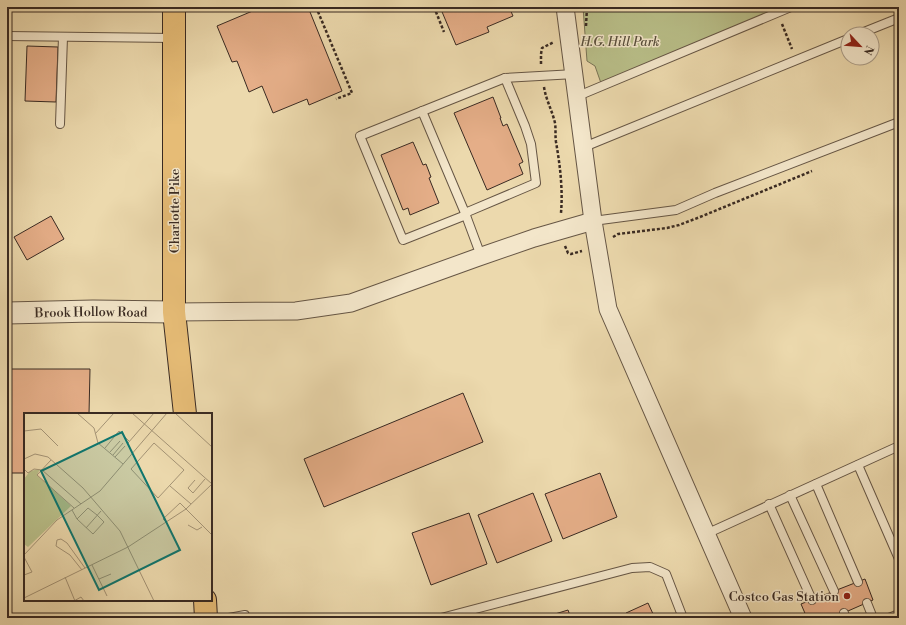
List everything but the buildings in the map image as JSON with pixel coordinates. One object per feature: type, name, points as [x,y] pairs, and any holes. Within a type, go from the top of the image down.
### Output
[{"type":"main road","name":"Charlotte Pike","points":[[174,7],[174,312],[185,413]]},
{"type":"main road","points":[[205,601],[206,618]]},
{"type":"street","points":[[565,7],[578,96],[593,220],[608,308],[743,618]]},
{"type":"street","points":[[174,312],[296,311],[351,303],[481,256],[593,220]]},
{"type":"street","name":"Brook Hollow Road","points":[[7,313],[93,311],[174,312]]},
{"type":"lane","points":[[578,96],[791,7]]},
{"type":"lane","points":[[879,26],[899,18]]},
{"type":"lane","points":[[7,36],[174,38]]},
{"type":"lane","points":[[60,124],[63,37]]},
{"type":"lane","points":[[584,147],[840,42]]},
{"type":"lane","points":[[505,78],[526,126],[531,144],[536,183],[403,240],[360,136],[505,78],[575,74]]},
{"type":"lane","points":[[422,110],[466,214],[481,256]]},
{"type":"lane","points":[[593,220],[676,210],[715,193],[899,122]]},
{"type":"lane","points":[[706,534],[899,446]]},
{"type":"lane","points":[[858,465],[899,559]]},
{"type":"lane","points":[[816,484],[858,582]]},
{"type":"lane","points":[[790,495],[834,591]]},
{"type":"lane","points":[[769,504],[812,600]]},
{"type":"lane","points":[[441,618],[632,568],[650,567],[666,574],[682,618]]},
{"type":"lane","points":[[867,603],[873,618]]},
{"type":"lane","points":[[889,618],[899,614]]},
{"type":"lane","points":[[229,618],[245,615],[246,618]]},
{"type":"path","points":[[316,7],[352,93],[336,99]]},
{"type":"path","points":[[434,7],[444,32]]},
{"type":"path","points":[[587,7],[586,28],[542,48],[541,54],[546,100],[556,124],[556,140],[561,170],[561,230],[568,253],[571,254],[609,246],[612,238],[618,234],[667,228],[700,217],[818,169]]},
{"type":"path","points":[[777,13],[796,60]]},
{"type":"green space","name":"H.G. Hill Park","points":[[583,7],[791,7],[602,86],[595,66],[587,61]]},
{"type":"place","name":"Costco Gas Station","points":[[847,596]]}]
